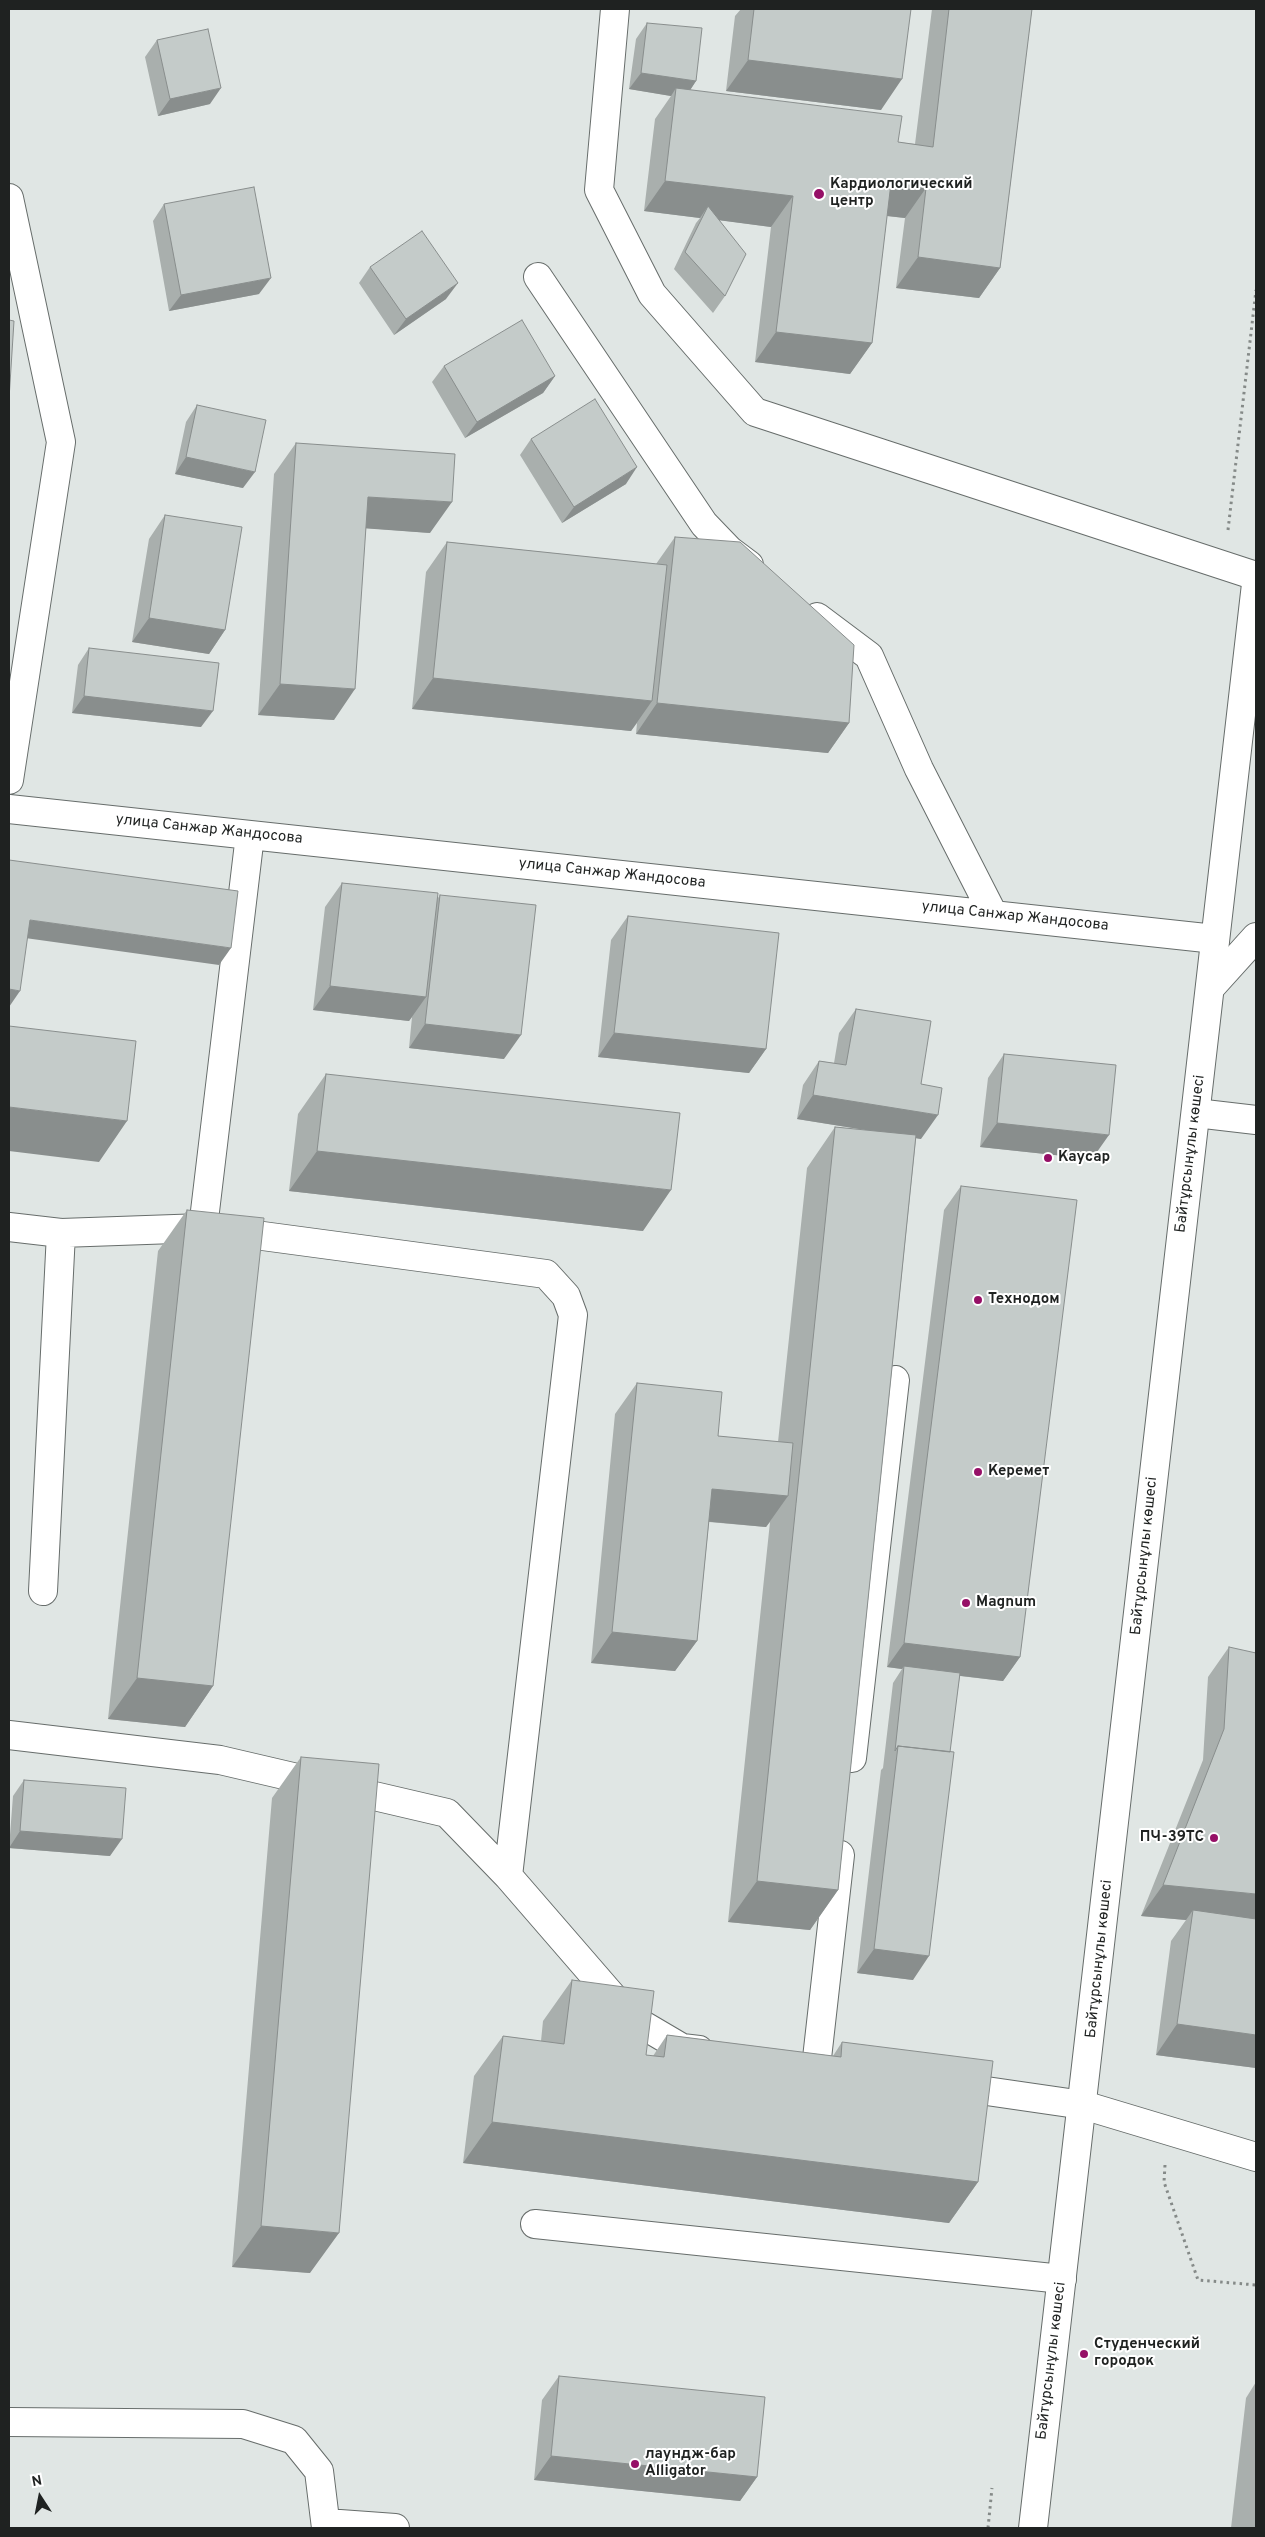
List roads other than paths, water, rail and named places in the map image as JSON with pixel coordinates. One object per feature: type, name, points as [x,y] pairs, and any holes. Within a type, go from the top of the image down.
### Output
[{"type":"street","points":[[615,9],[599,190],[652,294],[755,412],[1256,576]]},
{"type":"street","points":[[9,198],[61,442],[9,780]]},
{"type":"street","points":[[538,277],[704,524],[729,550],[768,580]]},
{"type":"street","name":"Байтұрсынұлы көшесі","points":[[1033,2528],[1256,584]]},
{"type":"street","points":[[800,604],[869,656],[919,769],[993,914]]},
{"type":"street","name":"улица Санжар Жандосова","points":[[9,809],[1215,939]]},
{"type":"street","points":[[203,1228],[250,835]]},
{"type":"street","points":[[1210,988],[1256,937]]},
{"type":"street","points":[[1196,1113],[1256,1120]]},
{"type":"street","points":[[9,1227],[61,1233],[203,1228],[546,1274],[566,1296],[573,1315],[508,1876]]},
{"type":"street","points":[[43,1591],[61,1233]]},
{"type":"street","points":[[849,1782],[895,1380]]},
{"type":"street","points":[[9,1735],[220,1760],[447,1813],[508,1876],[631,2018],[682,2048],[720,2053]]},
{"type":"street","points":[[816,2067],[843,1831]]},
{"type":"street","points":[[787,2063],[846,2071]]},
{"type":"street","points":[[924,2082],[1083,2105],[1256,2157]]},
{"type":"street","points":[[534,2224],[1062,2279]]},
{"type":"street","points":[[9,2422],[243,2424],[294,2440],[319,2471],[326,2526],[395,2528]]},
{"type":"place","name":"Кардиологический центр","points":[[819,194]]},
{"type":"place","name":"Каусар","points":[[1048,1158]]},
{"type":"place","name":"Технодом","points":[[978,1300]]},
{"type":"place","name":"Керемет","points":[[978,1472]]},
{"type":"place","name":"Magnum","points":[[966,1603]]},
{"type":"place","name":"ПЧ-39ТС","points":[[1214,1838]]},
{"type":"place","name":"Студенческий городок","points":[[1084,2354]]},
{"type":"place","name":"лаундж-бар Alligator","points":[[635,2464]]}]
